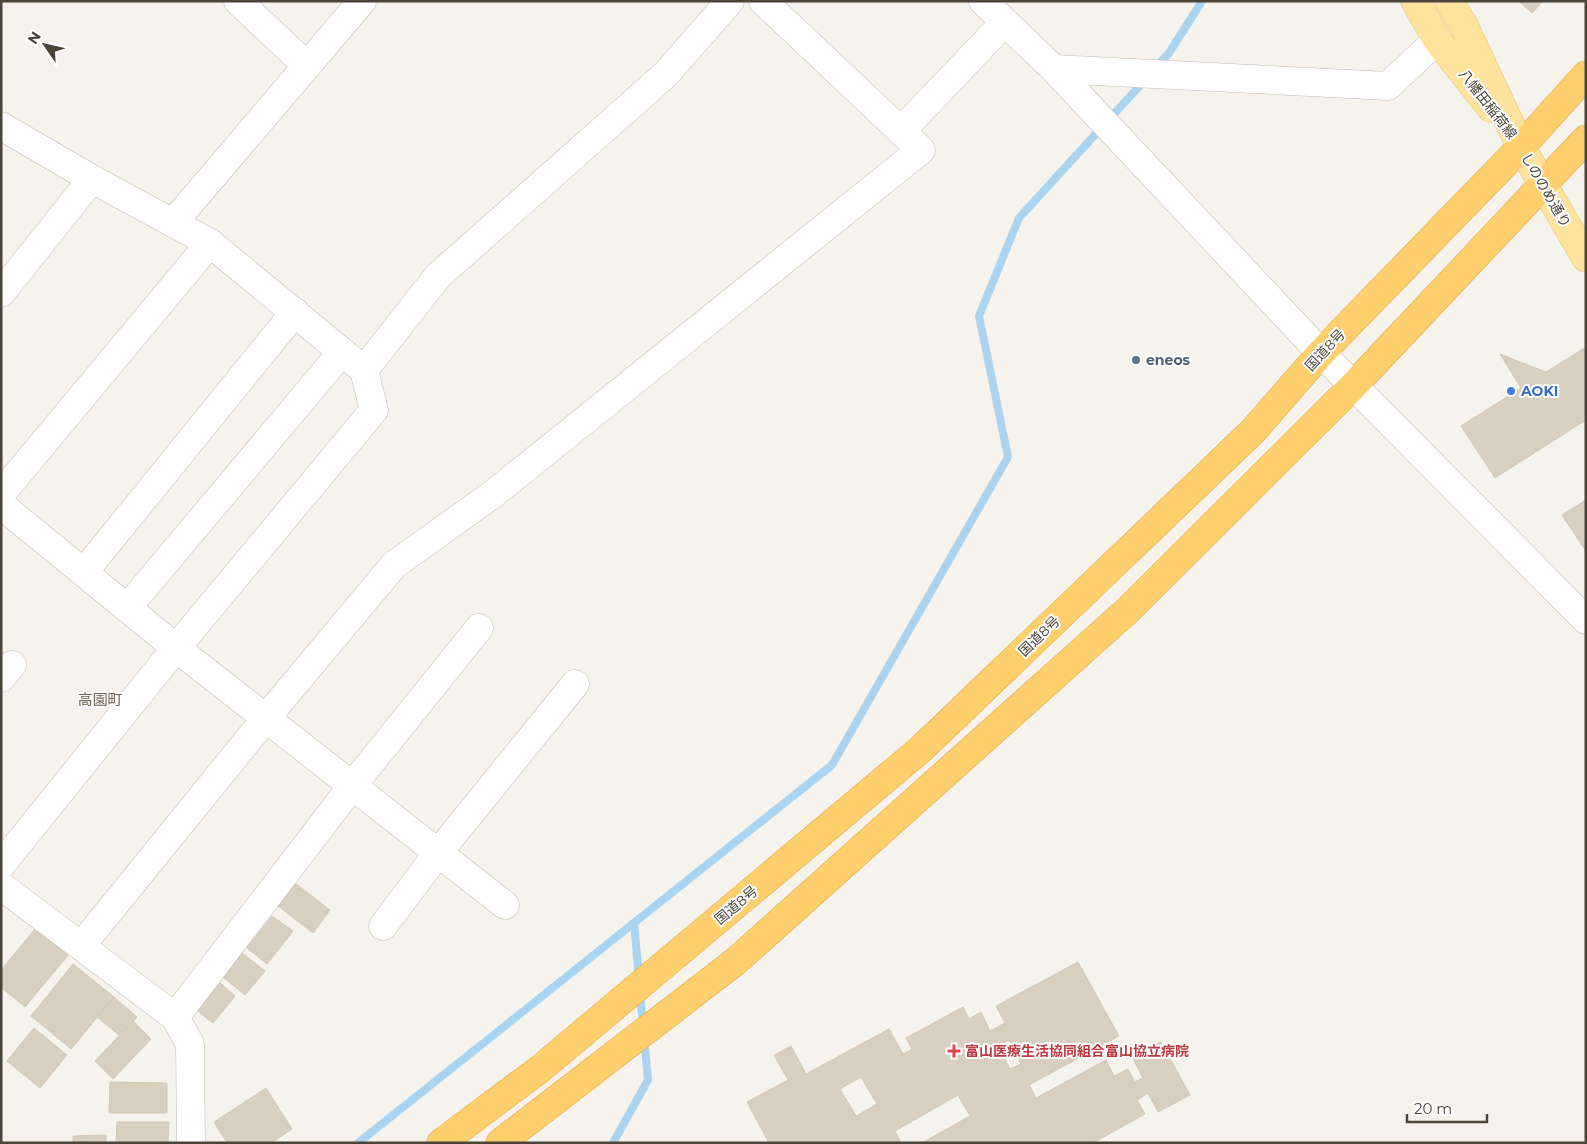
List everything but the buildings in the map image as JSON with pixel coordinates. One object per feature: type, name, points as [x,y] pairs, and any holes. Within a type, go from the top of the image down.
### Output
[{"type":"highway","name":"国道8号","points":[[441,1143],[540,1069],[921,749],[1253,431],[1321,354],[1521,147],[1586,75]]},
{"type":"highway","points":[[500,1143],[736,961],[1128,610],[1354,385],[1586,139]]},
{"type":"main road","name":"八幡田稲荷線","points":[[1415,1],[1437,40],[1521,147]]},
{"type":"main road","name":"八幡田稲荷線","points":[[1449,1],[1464,26],[1521,147]]},
{"type":"main road","name":"しののめ通り","points":[[1521,147],[1586,258]]},
{"type":"street","points":[[238,1],[307,66]]},
{"type":"street","points":[[173,222],[362,1]]},
{"type":"street","points":[[364,370],[438,276],[666,74],[730,1]]},
{"type":"street","points":[[81,946],[266,718],[394,565],[493,494],[921,150],[763,1]]},
{"type":"street","points":[[983,1],[1054,69],[1321,354],[1580,605]]},
{"type":"street","points":[[901,131],[1005,22]]},
{"type":"street","points":[[1054,69],[1388,86],[1437,40]]},
{"type":"street","points":[[1,126],[92,179],[210,242],[364,370],[374,410],[176,648],[1,865]]},
{"type":"street","points":[[1,293],[92,179]]},
{"type":"street","points":[[1,494],[210,242]]},
{"type":"street","points":[[84,572],[294,312]]},
{"type":"street","points":[[127,608],[342,352]]},
{"type":"street","points":[[1,505],[176,648],[505,905]]},
{"type":"street","points":[[175,1017],[352,786],[479,628]]},
{"type":"street","points":[[383,926],[438,852],[575,684]]},
{"type":"street","points":[[1,886],[175,1017],[190,1044],[191,1143]]},
{"type":"waterway","points":[[1156,67],[1169,53],[1202,1]]},
{"type":"waterway","points":[[358,1143],[832,765],[1008,457],[979,316],[1019,218],[1144,81]]},
{"type":"waterway","points":[[634,923],[639,978]]},
{"type":"waterway","points":[[640,994],[643,1025]]},
{"type":"waterway","points":[[613,1143],[648,1080],[644,1039]]},
{"type":"place","name":"eneos","points":[[1136,360]]},
{"type":"place","name":"AOKI","points":[[1511,391]]},
{"type":"place","name":"富山医療生活協同組合富山協立病院","points":[[954,1051]]},
{"type":"district","name":"高園町","points":[[100,700]]}]
